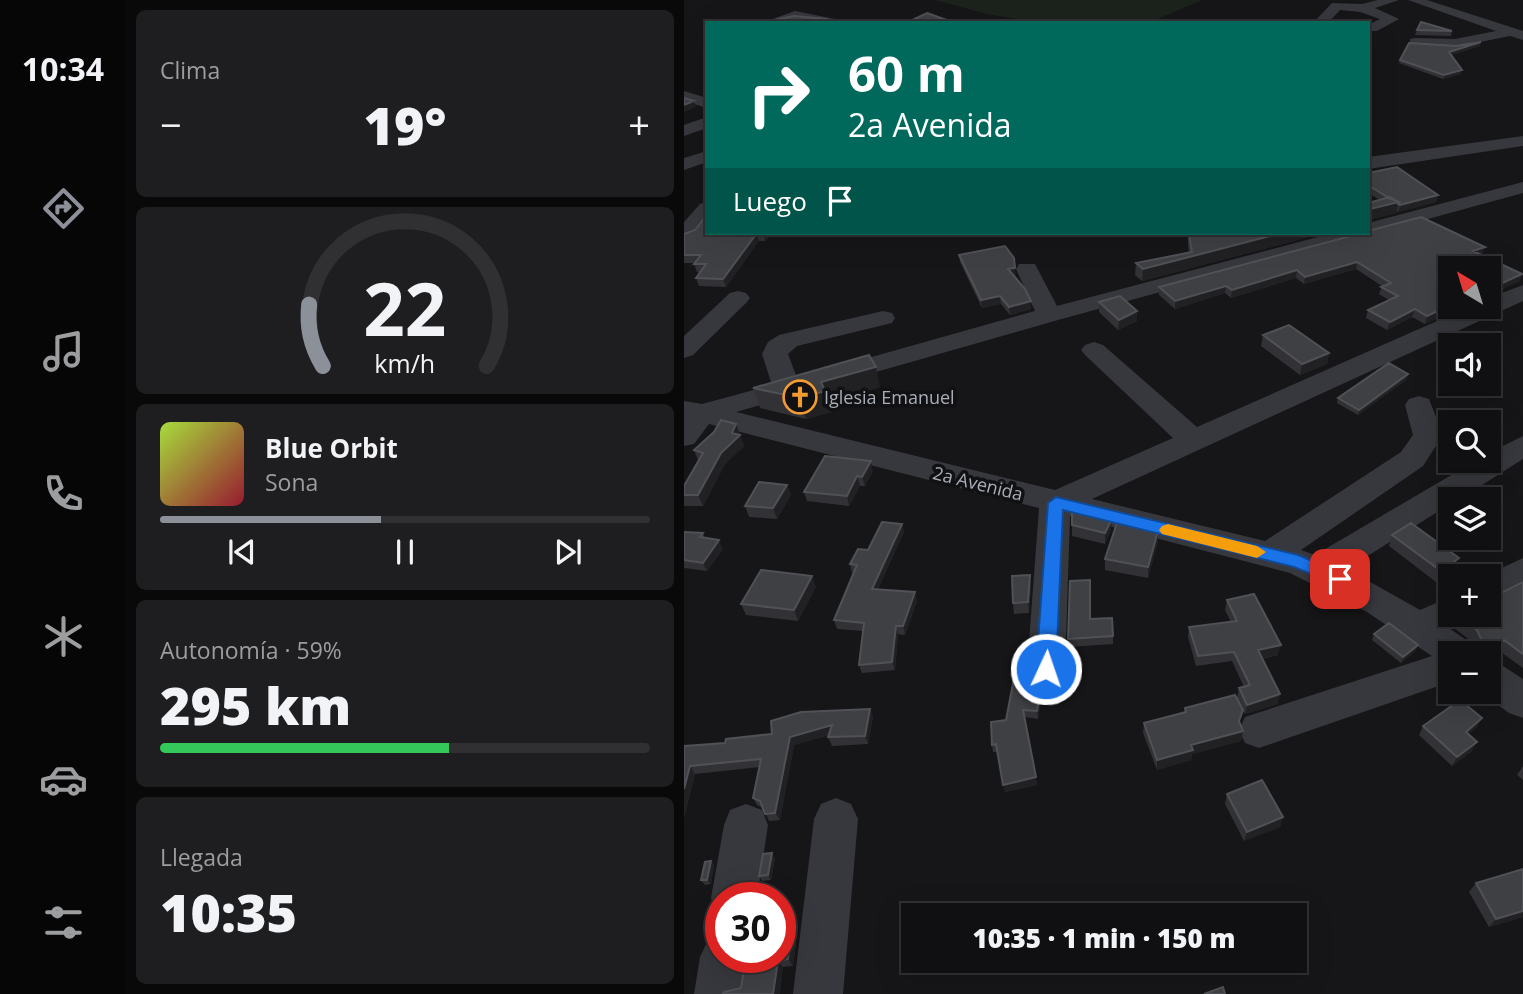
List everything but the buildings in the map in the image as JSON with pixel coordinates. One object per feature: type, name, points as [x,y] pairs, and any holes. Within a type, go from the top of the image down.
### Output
[{"type":"street","points":[[1362,8],[1393,0]]},
{"type":"street","points":[[1414,0],[1515,35]]},
{"type":"street","points":[[1322,21],[1337,6],[1362,8],[1392,19],[1372,28]]},
{"type":"street","points":[[775,21],[795,15],[825,21]]},
{"type":"street","points":[[1415,43],[1515,35]]},
{"type":"street","points":[[1439,59],[1455,38]]},
{"type":"street","points":[[684,96],[705,102]]},
{"type":"street","points":[[684,131],[705,123]]},
{"type":"street","points":[[1370,163],[1523,141]]},
{"type":"street","points":[[684,164],[705,157]]},
{"type":"street","points":[[1370,229],[1521,187]]},
{"type":"street","points":[[684,198],[705,202]]},
{"type":"street","points":[[684,236],[705,210]]},
{"type":"street","points":[[690,420],[787,388],[1349,235]]},
{"type":"street","points":[[1027,269],[1049,315]]},
{"type":"street","points":[[1046,669],[1056,503],[1523,292]]},
{"type":"street","points":[[684,350],[738,298]]},
{"type":"street","points":[[787,388],[775,354],[777,347],[788,340],[883,318]]},
{"type":"street","points":[[1094,350],[1193,440]]},
{"type":"street","points":[[1270,555],[1412,459],[1428,435],[1419,405]]},
{"type":"street","name":"2a Avenida","points":[[690,420],[1056,503],[1270,555],[1318,570],[1435,619],[1449,641]]},
{"type":"street","points":[[1318,570],[1523,446]]},
{"type":"street","points":[[1501,583],[1523,571]]},
{"type":"street","points":[[1259,730],[1438,670]]},
{"type":"street","points":[[1501,685],[1523,701]]},
{"type":"street","points":[[818,994],[836,819]]},
{"type":"street","points":[[737,882],[746,825]]},
{"type":"street","points":[[719,994],[722,973]]},
{"type":"shaded area","points":[[935,0],[1202,0],[1153,21],[1031,21],[987,14]]},
{"type":"slow traffic","points":[[1168,530],[1257,552]]},
{"type":"place","name":"Iglesia Emanuel","points":[[800,397]]},
{"type":"route","points":[[1046,669],[1056,503],[1298,562],[1340,579]]}]
